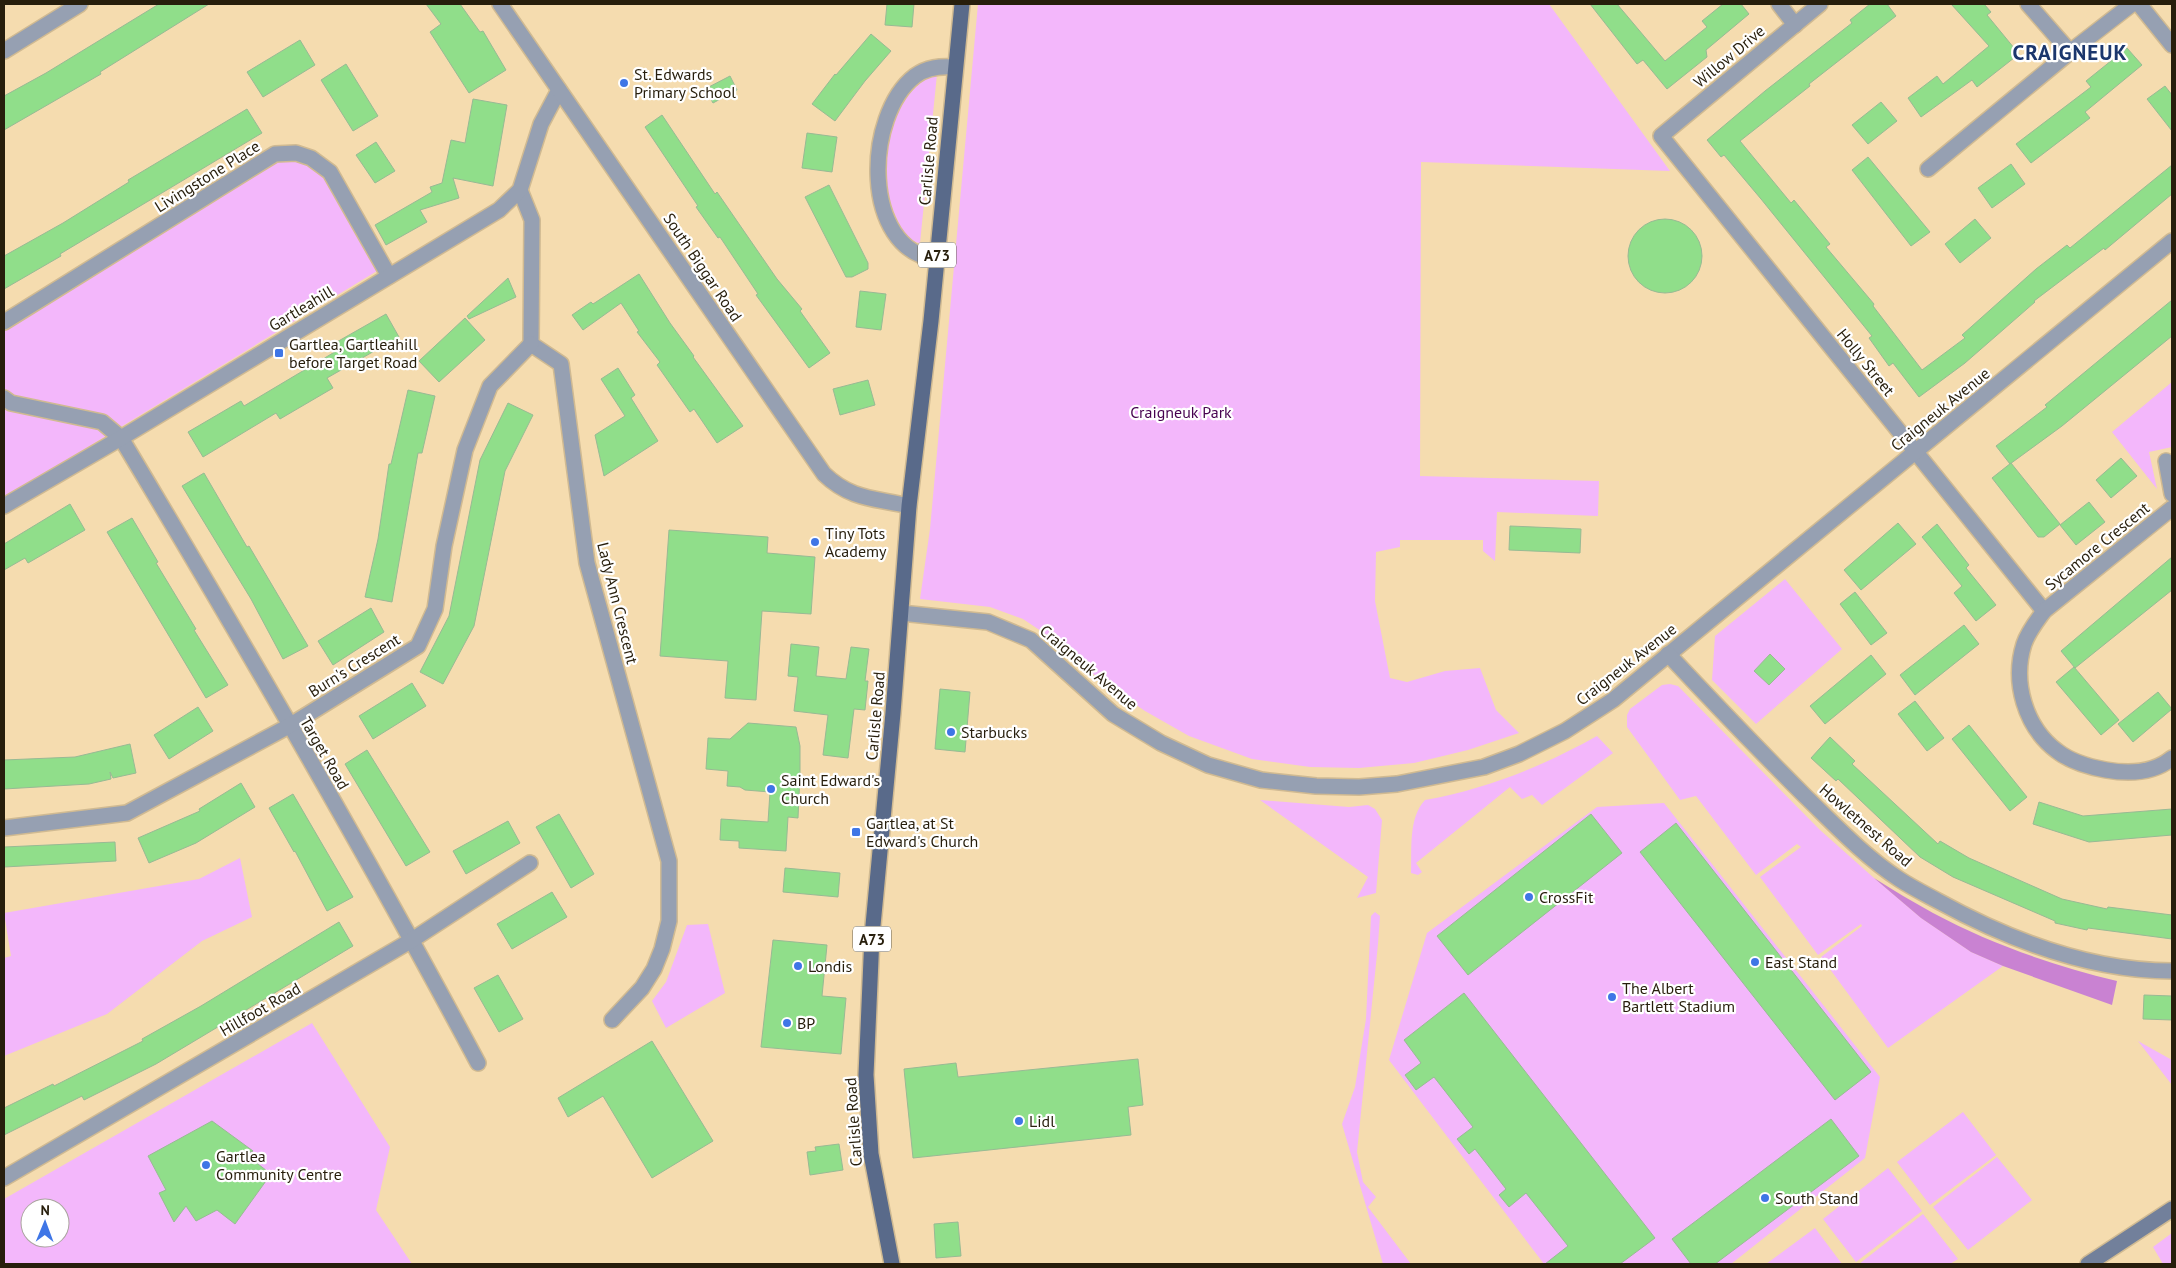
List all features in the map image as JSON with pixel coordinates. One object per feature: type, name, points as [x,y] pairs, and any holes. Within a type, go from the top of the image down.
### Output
[{"type":"main road","name":"Carlisle Road","points":[[892,1264],[871,1154],[866,1075],[872,936],[909,506],[962,4]]},
{"type":"main road","points":[[2088,1264],[2172,1209]]},
{"type":"street","points":[[4,51],[80,4]]},
{"type":"street","name":"South Biggar Road","points":[[500,4],[598,143],[824,474],[837,486],[852,495],[909,506]]},
{"type":"street","points":[[1779,4],[1795,24]]},
{"type":"street","name":"Willow Drive","points":[[1661,136],[1820,4]]},
{"type":"street","points":[[2028,4],[2070,52]]},
{"type":"street","points":[[1928,169],[2070,52],[2132,4]]},
{"type":"street","points":[[2139,4],[2172,45]]},
{"type":"street","points":[[936,259],[924,257],[913,252],[892,228],[881,195],[878,159],[882,133],[892,109],[905,86],[914,76],[936,66],[954,67]]},
{"type":"street","name":"Gartleahill","points":[[4,506],[121,438],[499,210],[520,190],[542,124],[559,90]]},
{"type":"street","name":"Holly Street","points":[[1661,136],[2044,612]]},
{"type":"street","name":"Livingstone Place","points":[[4,322],[275,154],[296,152],[311,158],[330,172],[389,276]]},
{"type":"street","points":[[520,190],[532,220],[531,344]]},
{"type":"street","name":"Craigneuk Avenue","points":[[901,613],[988,622],[1031,640],[1113,714],[1160,743],[1208,765],[1261,780],[1316,786],[1359,787],[1397,784],[1484,767],[1519,754],[1565,731],[1613,700],[2172,241]]},
{"type":"street","name":"Burn's Crescent","points":[[4,828],[126,813],[289,726],[418,646],[435,609],[444,546],[465,450],[490,386],[531,344]]},
{"type":"street","name":"Lady Ann Crescent","points":[[531,344],[562,364],[587,563],[669,861],[669,921],[662,949],[642,988],[612,1020]]},
{"type":"street","name":"Target Road","points":[[4,398],[12,403],[102,422],[121,438],[228,618],[412,940],[478,1063]]},
{"type":"street","points":[[2166,461],[2172,494]]},
{"type":"street","name":"Sycamore Crescent","points":[[2172,508],[2044,612],[2033,626],[2024,644],[2020,676],[2026,711],[2034,727],[2057,752],[2075,762],[2113,771],[2131,772],[2147,770],[2172,758]]},
{"type":"street","name":"Howletnest Road","points":[[1668,654],[1753,744],[1843,833],[1899,879],[1966,916],[2019,941],[2078,958],[2132,969],[2172,971]]},
{"type":"street","name":"Hillfoot Road","points":[[4,1178],[412,940],[530,863]]},
{"type":"green space","name":"Craigneuk Park","points":[[978,4],[1549,4],[1670,171],[1421,162],[1420,476],[1599,481],[1598,516],[1497,512],[1495,561],[1483,551],[1483,540],[1400,540],[1400,547],[1376,552],[1375,601],[1390,678],[1407,682],[1445,671],[1480,668],[1496,710],[1519,733],[1468,750],[1414,763],[1359,768],[1310,767],[1252,759],[1189,736],[1145,711],[1104,683],[1050,637],[1023,619],[990,607],[920,599],[930,529]]},
{"type":"green space","points":[[937,74],[920,243],[912,240],[906,234],[894,212],[888,196],[884,163],[890,131],[901,107],[916,87],[926,79]]},
{"type":"green space","points":[[275,158],[296,158],[327,176],[377,271],[4,498],[4,326]]},
{"type":"green space","points":[[2172,382],[2172,447],[2149,452],[2157,489],[2112,432]]},
{"type":"green space","points":[[1785,579],[1842,649],[1756,724],[1712,680],[1715,636]]},
{"type":"green space","points":[[1662,685],[1678,686],[1820,830],[1921,918],[1971,952],[2003,966],[1888,1048],[1821,957],[1862,926],[1861,924],[1818,955],[1760,877],[1801,847],[1797,844],[1756,875],[1696,796],[1680,800],[1627,727],[1627,715],[1630,709]]},
{"type":"green space","points":[[1597,736],[1613,753],[1542,805],[1532,795],[1522,799],[1510,787],[1416,863],[1422,872],[1418,875],[1411,873],[1413,825],[1425,800],[1493,783],[1535,767]]},
{"type":"green space","points":[[1260,800],[1349,807],[1368,805],[1375,809],[1382,820],[1376,893],[1357,898],[1368,877]]},
{"type":"green space","name":"The Albert Bartlett Stadium","points":[[1664,803],[1880,1077],[1865,1158],[1731,1264],[1544,1264],[1389,1060],[1427,933],[1597,807]]},
{"type":"green space","points":[[240,858],[252,917],[202,941],[107,1014],[4,1056],[4,958],[11,956],[4,913],[199,879]]},
{"type":"green space","points":[[1375,912],[1380,916],[1378,944],[1357,1152],[1363,1182],[1376,1197],[1368,1207],[1411,1264],[1383,1264],[1342,1124],[1355,1087],[1366,1019],[1371,916]]},
{"type":"green space","points":[[708,924],[725,993],[666,1028],[652,1001],[666,982],[687,925]]},
{"type":"green space","points":[[312,1023],[390,1147],[376,1210],[412,1264],[4,1264],[4,1199]]},
{"type":"green space","points":[[2138,1041],[2172,1060],[2172,1085]]},
{"type":"green space","points":[[1963,1112],[1996,1155],[1930,1205],[1897,1162]]},
{"type":"green space","points":[[1997,1157],[2032,1200],[1968,1250],[1933,1207]]},
{"type":"green space","points":[[1888,1168],[1922,1211],[1856,1262],[1823,1219]]},
{"type":"green space","points":[[1923,1214],[1958,1259],[1950,1264],[1859,1264]]},
{"type":"green space","points":[[1815,1228],[1842,1264],[1766,1264]]},
{"type":"green space","points":[[2172,1233],[2172,1264],[2163,1264],[2153,1247]]},
{"type":"shaded area","points":[[1874,878],[1933,913],[1977,935],[2046,961],[2117,981],[2112,1005],[2003,966],[1971,952],[1921,918]]},
{"type":"building","points":[[159,4],[209,4],[100,72],[101,74],[4,130],[4,96],[46,73]]},
{"type":"building","points":[[426,4],[460,4],[480,32],[483,31],[506,70],[469,93],[430,32],[441,24]]},
{"type":"building","points":[[887,4],[914,4],[912,27],[885,25]]},
{"type":"building","points":[[1590,4],[1617,4],[1665,61],[1707,27],[1702,21],[1723,4],[1741,4],[1749,14],[1706,50],[1707,57],[1667,89],[1643,60],[1637,64]]},
{"type":"building","points":[[1870,4],[1887,4],[1896,16],[1740,141],[1791,203],[1794,200],[1830,244],[1826,247],[1874,304],[1873,306],[1922,370],[1965,338],[1962,335],[2036,269],[2067,245],[2070,248],[2172,165],[2172,194],[2105,250],[2104,248],[2034,301],[1965,363],[1919,397],[1893,363],[1889,366],[1869,338],[1872,336],[1761,199],[1724,155],[1721,157],[1707,140],[1765,91],[1852,23],[1850,20]]},
{"type":"building","points":[[1951,4],[1984,4],[1991,12],[1987,15],[2019,54],[1977,87],[1972,80],[1921,117],[1908,98],[1937,76],[1943,84],[1989,46]]},
{"type":"building","points":[[871,34],[891,51],[865,81],[835,121],[812,104],[835,74]]},
{"type":"building","points":[[300,40],[315,65],[263,97],[247,72]]},
{"type":"building","points":[[2127,48],[2142,65],[2085,112],[2090,118],[2031,163],[2016,144],[2091,87],[2086,81]]},
{"type":"building","points":[[346,64],[378,116],[353,131],[321,80]]},
{"type":"building","points":[[730,76],[737,90],[713,103],[705,89]]},
{"type":"building","points":[[2165,86],[2172,95],[2172,131],[2147,99]]},
{"type":"building","points":[[473,99],[507,105],[493,186],[453,178],[459,198],[420,210],[427,222],[386,245],[375,225],[432,192],[430,187],[442,183],[451,140],[465,143]]},
{"type":"building","points":[[1881,102],[1897,121],[1868,144],[1852,125]]},
{"type":"building","points":[[247,109],[262,133],[4,289],[4,256],[63,223],[129,182],[128,180]]},
{"type":"building","points":[[662,115],[715,194],[717,192],[777,279],[802,309],[800,311],[830,353],[809,368],[756,295],[758,294],[720,237],[718,238],[696,207],[698,206],[645,127]]},
{"type":"building","points":[[807,133],[837,137],[832,172],[802,168]]},
{"type":"building","points":[[376,142],[395,171],[375,183],[356,155]]},
{"type":"building","points":[[1868,157],[1930,232],[1911,246],[1852,170]]},
{"type":"building","points":[[2011,164],[2025,184],[1992,208],[1978,188]]},
{"type":"building","points":[[829,185],[868,263],[868,269],[852,277],[846,277],[805,197]]},
{"type":"building","points":[[1665,219],[1679,222],[1691,230],[1699,242],[1702,256],[1699,270],[1691,282],[1679,290],[1665,293],[1651,290],[1639,282],[1631,270],[1628,256],[1631,242],[1639,230],[1651,222]]},
{"type":"building","points":[[1975,219],[1991,238],[1960,263],[1945,244]]},
{"type":"building","points":[[639,274],[693,357],[743,426],[717,443],[694,409],[690,412],[657,365],[660,362],[637,332],[639,331],[621,303],[583,330],[572,315],[591,302],[593,304]]},
{"type":"building","points":[[508,278],[516,297],[469,319],[467,316]]},
{"type":"building","points":[[860,291],[886,294],[881,330],[856,327]]},
{"type":"building","points":[[2172,300],[2172,336],[2062,426],[2010,464],[1996,446],[2047,407],[2045,405]]},
{"type":"building","points":[[386,314],[399,337],[327,378],[333,388],[280,419],[276,413],[203,457],[188,432],[241,401],[244,406],[338,350],[335,343]]},
{"type":"building","points":[[465,318],[485,340],[439,382],[419,361]]},
{"type":"building","points":[[618,368],[635,395],[631,398],[658,441],[604,476],[595,435],[625,416],[601,379]]},
{"type":"building","points":[[868,380],[875,405],[840,415],[833,389]]},
{"type":"building","points":[[408,390],[435,396],[422,453],[418,453],[392,602],[365,597],[378,539],[389,464],[391,464]]},
{"type":"building","points":[[508,403],[533,415],[505,471],[474,626],[443,684],[420,672],[449,616],[480,460]]},
{"type":"building","points":[[2121,458],[2137,476],[2111,498],[2096,480]]},
{"type":"building","points":[[2011,463],[2060,524],[2044,537],[2038,537],[1992,478]]},
{"type":"building","points":[[204,473],[308,646],[283,659],[251,599],[182,486]]},
{"type":"building","points":[[2089,502],[2105,522],[2076,545],[2060,525]]},
{"type":"building","points":[[70,504],[85,530],[28,563],[25,558],[4,570],[4,544]]},
{"type":"building","points":[[132,518],[158,562],[156,563],[196,629],[194,630],[228,685],[206,698],[107,532]]},
{"type":"building","points":[[1898,523],[1916,544],[1861,590],[1844,570]]},
{"type":"building","points":[[1937,524],[1969,565],[1966,568],[1996,605],[1976,621],[1954,593],[1962,586],[1922,537]]},
{"type":"building","points":[[1510,526],[1581,529],[1580,553],[1509,550]]},
{"type":"building","points":[[669,530],[768,537],[767,553],[815,557],[811,614],[762,611],[756,700],[725,698],[728,661],[660,656]]},
{"type":"building","points":[[2172,557],[2172,590],[2075,668],[2061,651]]},
{"type":"building","points":[[1855,592],[1887,633],[1871,645],[1840,604]]},
{"type":"building","points":[[371,608],[384,632],[333,665],[318,641]]},
{"type":"building","points":[[1964,625],[1979,644],[1915,695],[1900,675]]},
{"type":"building","points":[[791,644],[819,647],[816,676],[846,679],[851,647],[869,649],[865,681],[868,681],[865,710],[854,709],[848,758],[823,755],[828,715],[794,711],[798,677],[788,676]]},
{"type":"building","points":[[1770,654],[1785,669],[1769,685],[1754,671]]},
{"type":"building","points":[[1871,655],[1886,674],[1825,724],[1810,706]]},
{"type":"building","points":[[2074,667],[2119,720],[2101,735],[2056,682]]},
{"type":"building","points":[[412,683],[426,706],[373,739],[359,716]]},
{"type":"building","name":"Starbucks","points":[[940,689],[970,692],[965,752],[935,749]]},
{"type":"building","points":[[2158,692],[2172,709],[2133,742],[2118,724]]},
{"type":"building","points":[[1915,701],[1944,738],[1927,751],[1898,714]]},
{"type":"building","points":[[198,707],[213,731],[169,759],[154,735]]},
{"type":"building","name":"Saint Edward's Church","points":[[748,723],[796,727],[800,746],[798,818],[788,817],[786,851],[739,848],[739,841],[720,840],[721,819],[768,822],[770,792],[727,786],[728,771],[706,769],[708,738],[730,739]]},
{"type":"building","points":[[1969,725],[2027,797],[2010,811],[1952,739]]},
{"type":"building","points":[[1830,737],[1855,761],[1852,764],[1938,844],[1940,841],[1969,858],[2062,899],[2107,909],[2108,907],[2172,915],[2172,939],[2088,928],[2087,930],[2055,923],[2055,921],[1953,877],[1920,857],[1838,779],[1836,781],[1811,758]]},
{"type":"building","points":[[130,744],[136,773],[113,778],[110,772],[111,779],[89,784],[4,789],[4,760],[75,757]]},
{"type":"building","points":[[367,750],[430,852],[406,866],[345,764]]},
{"type":"building","points":[[241,783],[255,807],[196,843],[149,863],[138,838],[200,811],[199,809]]},
{"type":"building","points":[[293,794],[353,897],[327,911],[295,851],[269,808]]},
{"type":"building","points":[[2039,802],[2083,816],[2172,809],[2172,835],[2089,842],[2033,824]]},
{"type":"building","points":[[559,814],[594,874],[571,888],[536,827]]},
{"type":"building","points":[[1591,814],[1622,853],[1468,975],[1437,936]]},
{"type":"building","points":[[508,821],[520,843],[466,874],[453,851]]},
{"type":"building","name":"East Stand","points":[[1676,823],[1871,1072],[1835,1100],[1640,852]]},
{"type":"building","points":[[115,842],[116,861],[4,867],[4,847]]},
{"type":"building","points":[[785,868],[840,873],[838,897],[783,892]]},
{"type":"building","points":[[552,892],[567,917],[512,949],[497,924]]},
{"type":"building","points":[[339,922],[353,946],[156,1064],[84,1100],[82,1096],[4,1135],[4,1108],[53,1084],[54,1086],[143,1041],[142,1039],[201,1006]]},
{"type":"building","points":[[773,940],[827,945],[822,996],[846,998],[841,1054],[761,1047]]},
{"type":"building","points":[[498,975],[523,1019],[499,1032],[474,988]]},
{"type":"building","points":[[1464,993],[1655,1238],[1620,1264],[1545,1264],[1568,1246],[1526,1193],[1509,1207],[1499,1195],[1506,1189],[1475,1149],[1469,1154],[1457,1139],[1473,1127],[1434,1077],[1416,1090],[1405,1075],[1421,1063],[1404,1040]]},
{"type":"building","points":[[2144,995],[2172,996],[2172,1020],[2143,1019]]},
{"type":"building","points":[[652,1041],[713,1141],[652,1178],[603,1096],[568,1117],[558,1098]]},
{"type":"building","name":"Lidl","points":[[1138,1059],[1143,1105],[1128,1107],[1131,1135],[913,1158],[904,1069],[956,1063],[958,1077]]},
{"type":"building","name":"South Stand","points":[[1831,1119],[1859,1156],[1715,1264],[1691,1264],[1672,1239]]},
{"type":"building","name":"Gartlea Community Centre","points":[[212,1121],[253,1151],[245,1154],[271,1174],[235,1224],[217,1210],[196,1221],[186,1206],[174,1222],[159,1193],[166,1190],[148,1156]]},
{"type":"building","points":[[839,1144],[843,1170],[810,1175],[807,1152],[816,1151],[815,1147]]},
{"type":"building","points":[[958,1222],[961,1256],[936,1258],[934,1224]]},
{"type":"place","name":"St. Edwards Primary School","points":[[624,83]]},
{"type":"place","name":"Gartlea, Gartleahill before Target Road","points":[[279,353]]},
{"type":"place","name":"Tiny Tots Academy","points":[[815,542]]},
{"type":"place","name":"Starbucks","points":[[951,732]]},
{"type":"place","name":"Saint Edward's Church","points":[[771,789]]},
{"type":"place","name":"Gartlea, at St Edward's Church","points":[[856,832]]},
{"type":"place","name":"CrossFit","points":[[1529,897]]},
{"type":"place","name":"East Stand","points":[[1755,962]]},
{"type":"place","name":"Londis","points":[[798,966]]},
{"type":"place","name":"The Albert Bartlett Stadium","points":[[1612,997]]},
{"type":"place","name":"BP","points":[[787,1023]]},
{"type":"place","name":"Lidl","points":[[1019,1121]]},
{"type":"place","name":"Gartlea Community Centre","points":[[206,1165]]},
{"type":"place","name":"South Stand","points":[[1765,1198]]},
{"type":"district","name":"CRAIGNEUK","points":[[2070,52]]}]
